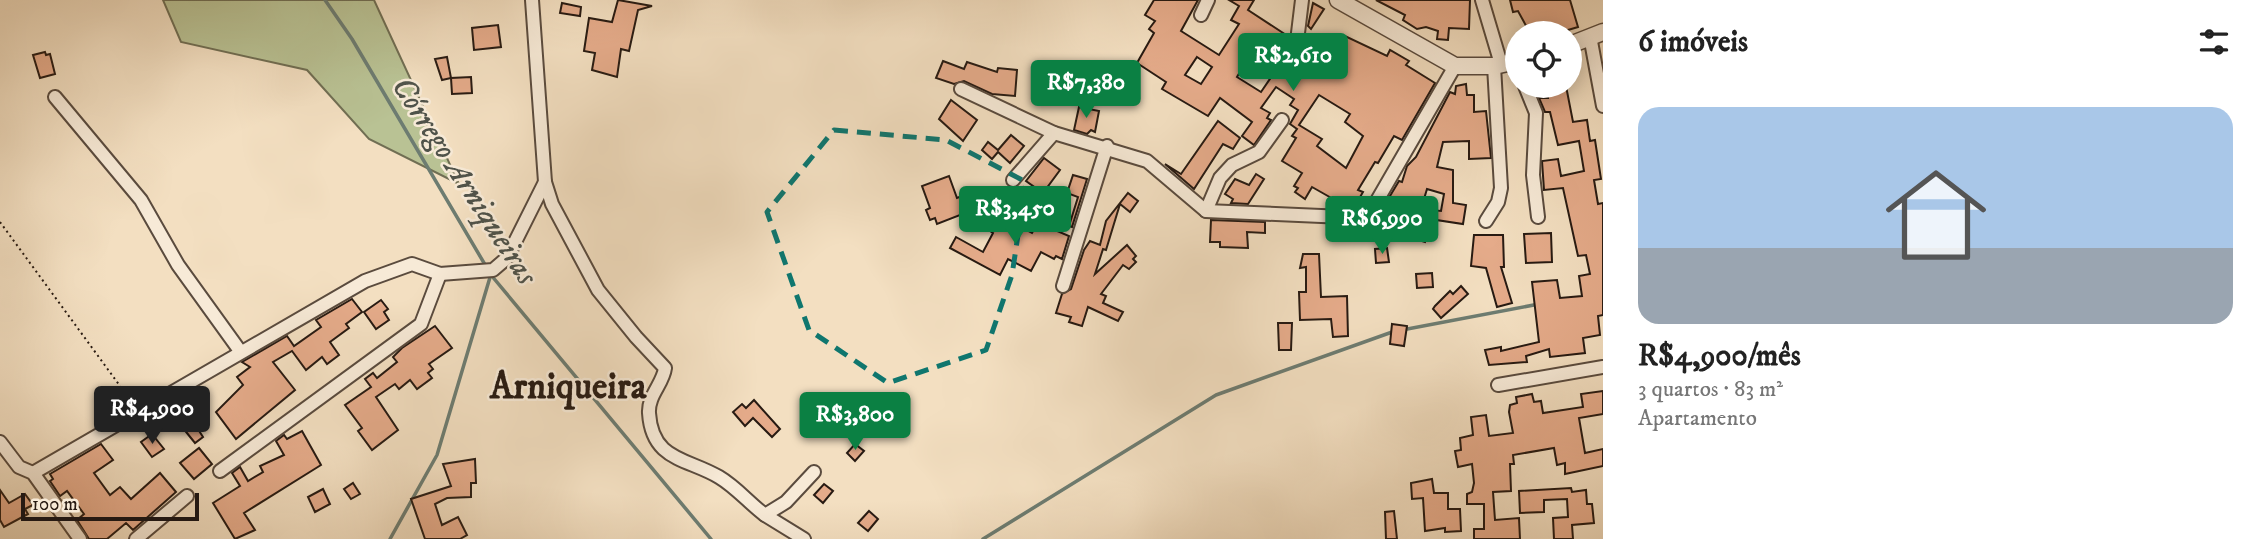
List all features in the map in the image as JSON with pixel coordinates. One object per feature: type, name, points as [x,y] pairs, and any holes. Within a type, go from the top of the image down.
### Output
[{"type":"street","points":[[532,0],[545,182],[560,223],[598,290],[665,368],[652,394],[649,411],[651,426],[661,448],[672,457],[719,477],[765,514],[804,539]]},
{"type":"street","points":[[1201,15],[1208,0]]},
{"type":"street","points":[[1298,33],[1302,0]]},
{"type":"street","points":[[1338,0],[1454,66],[1505,64]]},
{"type":"street","points":[[1482,0],[1505,55]]},
{"type":"street","points":[[1597,34],[1603,107]]},
{"type":"street","points":[[961,89],[1054,133],[1107,146],[1147,160],[1206,211],[1367,218],[1454,66]]},
{"type":"street","points":[[55,97],[141,200],[178,265],[240,351]]},
{"type":"street","points":[[1486,221],[1498,202],[1501,188],[1507,98]]},
{"type":"street","points":[[1530,98],[1536,113],[1533,201],[1538,217]]},
{"type":"street","points":[[1206,211],[1220,177],[1232,165],[1259,152],[1282,120]]},
{"type":"street","points":[[1013,180],[1054,133]]},
{"type":"street","points":[[1063,286],[1107,146]]},
{"type":"street","points":[[33,473],[140,413],[240,351],[332,299],[386,273],[412,264],[440,274],[493,270],[507,258],[545,182]]},
{"type":"street","points":[[220,471],[421,324],[440,274]]},
{"type":"street","points":[[1498,385],[1603,367]]},
{"type":"street","points":[[0,442],[19,467],[33,473],[80,539]]},
{"type":"street","points":[[765,514],[786,502],[814,472]]},
{"type":"street","points":[[136,539],[187,496]]},
{"type":"path","points":[[0,222],[140,413]]},
{"type":"highlighted area","points":[[834,130],[946,140],[1026,182],[1012,275],[986,350],[888,383],[809,330],[767,212]]},
{"type":"green space","points":[[163,0],[374,0],[459,184],[369,139],[307,70],[181,42]]},
{"type":"building","points":[[618,0],[652,6],[638,10],[629,51],[621,49],[617,77],[592,70],[595,53],[584,51],[589,18],[612,22]]},
{"type":"building","points":[[1154,0],[1198,0],[1181,31],[1219,55],[1239,24],[1231,20],[1239,6],[1229,0],[1254,0],[1248,10],[1329,63],[1345,36],[1387,56],[1390,50],[1409,61],[1406,65],[1435,83],[1402,140],[1394,136],[1378,163],[1375,162],[1358,190],[1363,192],[1356,204],[1353,201],[1349,208],[1312,187],[1305,199],[1295,192],[1298,188],[1294,186],[1302,173],[1282,161],[1296,138],[1292,136],[1297,129],[1290,124],[1298,110],[1290,105],[1294,99],[1276,87],[1261,108],[1270,113],[1267,118],[1271,120],[1254,145],[1242,136],[1252,122],[1220,98],[1208,116],[1162,89],[1166,82],[1137,63],[1154,33],[1149,29],[1155,21],[1145,15]],"holes":[[[1251,54],[1276,70],[1261,92],[1237,77]],[[1197,57],[1212,67],[1201,84],[1185,75]],[[1319,95],[1350,114],[1345,122],[1363,136],[1346,168],[1317,146],[1322,139],[1299,125]]]},
{"type":"building","points":[[1376,0],[1470,0],[1469,29],[1449,28],[1448,40],[1437,39],[1438,31],[1426,27],[1417,29],[1403,20],[1405,15]]},
{"type":"building","points":[[1510,0],[1570,0],[1576,21],[1523,21],[1518,11],[1513,12]]},
{"type":"building","points":[[562,3],[581,7],[580,16],[560,13]]},
{"type":"building","points":[[1313,3],[1324,9],[1311,29],[1308,26]]},
{"type":"building","points":[[498,25],[501,47],[474,50],[472,28]]},
{"type":"building","points":[[45,52],[46,55],[50,54],[55,74],[40,78],[33,55]]},
{"type":"building","points":[[447,57],[451,78],[442,80],[435,59]]},
{"type":"building","points":[[943,61],[964,69],[967,62],[997,72],[998,68],[1017,70],[1015,96],[992,94],[964,81],[954,84],[936,78]]},
{"type":"building","points":[[471,77],[472,93],[452,94],[451,78]]},
{"type":"building","points":[[1035,78],[1066,79],[1066,101],[1035,103]]},
{"type":"building","points":[[1466,84],[1467,95],[1474,95],[1474,112],[1486,111],[1491,158],[1469,159],[1469,141],[1443,142],[1437,167],[1453,170],[1453,203],[1466,205],[1463,224],[1436,220],[1433,237],[1427,235],[1425,242],[1400,234],[1403,225],[1378,216],[1399,181],[1402,182],[1407,166],[1416,157],[1450,92],[1455,94],[1456,86]],"holes":[[[1427,189],[1444,194],[1441,211],[1421,209]]]},
{"type":"building","points":[[1539,98],[1568,98],[1573,122],[1587,120],[1590,141],[1595,140],[1601,179],[1594,180],[1598,204],[1603,203],[1603,315],[1598,316],[1600,335],[1583,338],[1585,353],[1550,357],[1549,349],[1526,356],[1527,362],[1489,365],[1485,350],[1501,347],[1501,351],[1539,342],[1532,282],[1557,280],[1560,298],[1582,296],[1579,276],[1590,274],[1586,255],[1578,256],[1563,188],[1544,190],[1542,161],[1558,159],[1561,176],[1584,171],[1579,141],[1558,145],[1550,112],[1545,112]]},
{"type":"building","points":[[951,100],[977,120],[963,141],[939,119]]},
{"type":"building","points":[[1079,107],[1099,111],[1095,132],[1091,130],[1087,134],[1074,130]]},
{"type":"building","points":[[1218,121],[1240,138],[1233,149],[1223,144],[1194,189],[1165,164],[1181,174]]},
{"type":"building","points":[[1011,135],[1024,146],[1010,163],[998,152],[992,159],[982,150],[988,142],[998,150]]},
{"type":"building","points":[[1044,158],[1060,170],[1043,193],[1026,181]]},
{"type":"building","points":[[1256,174],[1264,179],[1248,204],[1231,203],[1233,199],[1225,194],[1235,179],[1249,185]]},
{"type":"building","points":[[1073,175],[1087,179],[1072,227],[1069,226],[1078,197],[1067,193]]},
{"type":"building","points":[[949,176],[957,198],[967,194],[973,210],[937,224],[935,218],[930,220],[926,210],[930,208],[922,186]]},
{"type":"building","points":[[1128,193],[1138,201],[1130,212],[1120,204],[1106,250],[1103,249],[1095,274],[1127,245],[1136,256],[1133,259],[1136,262],[1129,269],[1123,265],[1101,294],[1106,296],[1103,303],[1123,312],[1118,321],[1088,307],[1082,326],[1069,322],[1071,317],[1056,313],[1062,294],[1071,289],[1084,250],[1090,241],[1100,245],[1106,221]]},
{"type":"building","points":[[999,215],[1032,233],[1036,226],[1041,224],[1069,236],[1062,259],[1056,256],[1054,259],[1041,252],[1031,271],[1008,259],[1000,275],[950,248],[956,237],[983,252]]},
{"type":"building","points":[[1211,220],[1265,222],[1265,233],[1247,232],[1248,248],[1220,247],[1220,242],[1210,242]]},
{"type":"building","points":[[1551,233],[1552,262],[1526,263],[1524,234]]},
{"type":"building","points":[[1474,235],[1503,235],[1504,267],[1501,267],[1512,303],[1497,307],[1486,268],[1471,266]]},
{"type":"building","points":[[1387,248],[1389,262],[1376,263],[1375,249]]},
{"type":"building","points":[[1303,254],[1319,254],[1321,297],[1347,296],[1348,336],[1333,337],[1331,319],[1300,320],[1299,292],[1306,292],[1306,267],[1300,268]]},
{"type":"building","points":[[1432,273],[1433,287],[1417,288],[1416,274]]},
{"type":"building","points":[[1461,286],[1468,294],[1441,318],[1433,309],[1450,291],[1453,294]]},
{"type":"building","points":[[352,299],[362,312],[346,324],[349,328],[330,342],[339,355],[327,364],[322,357],[306,370],[292,351],[273,362],[295,390],[236,439],[216,412],[243,385],[237,377],[250,367],[242,362],[287,336],[294,346],[321,327],[316,320]]},
{"type":"building","points":[[381,300],[388,309],[384,312],[389,320],[376,329],[364,312]]},
{"type":"building","points":[[1278,323],[1292,323],[1291,350],[1279,350]]},
{"type":"building","points":[[1392,324],[1407,326],[1404,346],[1390,344]]},
{"type":"building","points":[[435,326],[452,348],[429,364],[433,369],[428,373],[432,378],[417,389],[410,380],[399,389],[395,384],[376,397],[398,430],[372,450],[358,431],[362,428],[345,405],[371,387],[365,379],[373,373],[377,378],[397,362],[393,357],[402,348]]},
{"type":"building","points":[[1603,391],[1603,414],[1579,418],[1585,453],[1603,449],[1603,466],[1565,474],[1565,463],[1557,465],[1554,448],[1513,455],[1514,464],[1510,464],[1511,491],[1493,492],[1495,520],[1519,518],[1520,539],[1474,539],[1474,529],[1484,529],[1484,504],[1467,504],[1467,494],[1472,492],[1474,483],[1472,464],[1458,467],[1455,451],[1461,450],[1460,438],[1473,435],[1471,417],[1486,415],[1489,436],[1513,433],[1509,412],[1510,405],[1517,403],[1516,397],[1532,394],[1534,402],[1541,401],[1543,413],[1583,407],[1581,394]]},
{"type":"building","points":[[196,397],[207,413],[194,423],[203,437],[195,443],[170,412]]},
{"type":"building","points":[[754,400],[780,429],[772,437],[753,418],[745,426],[733,412],[742,404],[746,408]]},
{"type":"building","points":[[302,431],[321,465],[244,513],[255,530],[235,539],[213,503],[240,486],[232,473],[240,467],[248,481],[263,472],[260,466],[284,455],[276,441],[284,435],[287,439]]},
{"type":"building","points":[[152,434],[164,449],[152,457],[141,442]]},
{"type":"building","points":[[101,444],[113,460],[94,473],[110,495],[120,487],[131,499],[160,473],[176,492],[133,530],[126,523],[107,539],[89,539],[77,520],[84,514],[67,491],[60,496],[50,481],[53,479],[50,474]]},
{"type":"building","points":[[855,444],[864,451],[855,461],[847,453]]},
{"type":"building","points":[[199,448],[212,464],[194,479],[180,463]]},
{"type":"building","points":[[475,459],[476,483],[471,483],[471,497],[447,498],[435,504],[442,525],[458,517],[467,535],[460,539],[425,539],[411,499],[451,486],[443,464]]},
{"type":"building","points":[[1432,479],[1434,493],[1448,493],[1448,509],[1460,509],[1461,531],[1445,532],[1445,528],[1425,531],[1423,498],[1412,499],[1411,483]]},
{"type":"building","points":[[353,483],[360,494],[351,499],[344,489]]},
{"type":"building","points":[[824,484],[833,491],[823,503],[814,495]]},
{"type":"building","points":[[1571,488],[1572,492],[1586,490],[1587,504],[1592,504],[1594,523],[1572,525],[1573,539],[1554,539],[1553,518],[1568,517],[1567,499],[1544,500],[1544,512],[1520,513],[1519,491]]},
{"type":"building","points":[[323,489],[330,504],[315,512],[308,497]]},
{"type":"building","points":[[0,490],[9,503],[25,494],[33,505],[25,509],[28,514],[4,527],[0,520]]},
{"type":"building","points":[[869,511],[878,519],[868,531],[858,523]]},
{"type":"building","points":[[1394,511],[1397,539],[1386,539],[1385,512]]},
{"type":"waterway","name":"Córrego Arniqueiras","points":[[325,0],[352,39],[487,268]]},
{"type":"waterway","points":[[390,539],[437,455],[491,274]]},
{"type":"waterway","name":"Córrego Arniqueiras","points":[[491,275],[711,539]]},
{"type":"waterway","points":[[1402,330],[1539,304]]},
{"type":"waterway","points":[[983,539],[1216,395],[1395,331]]},
{"type":"district","name":"Arniqueira","points":[[568,387]]}]
